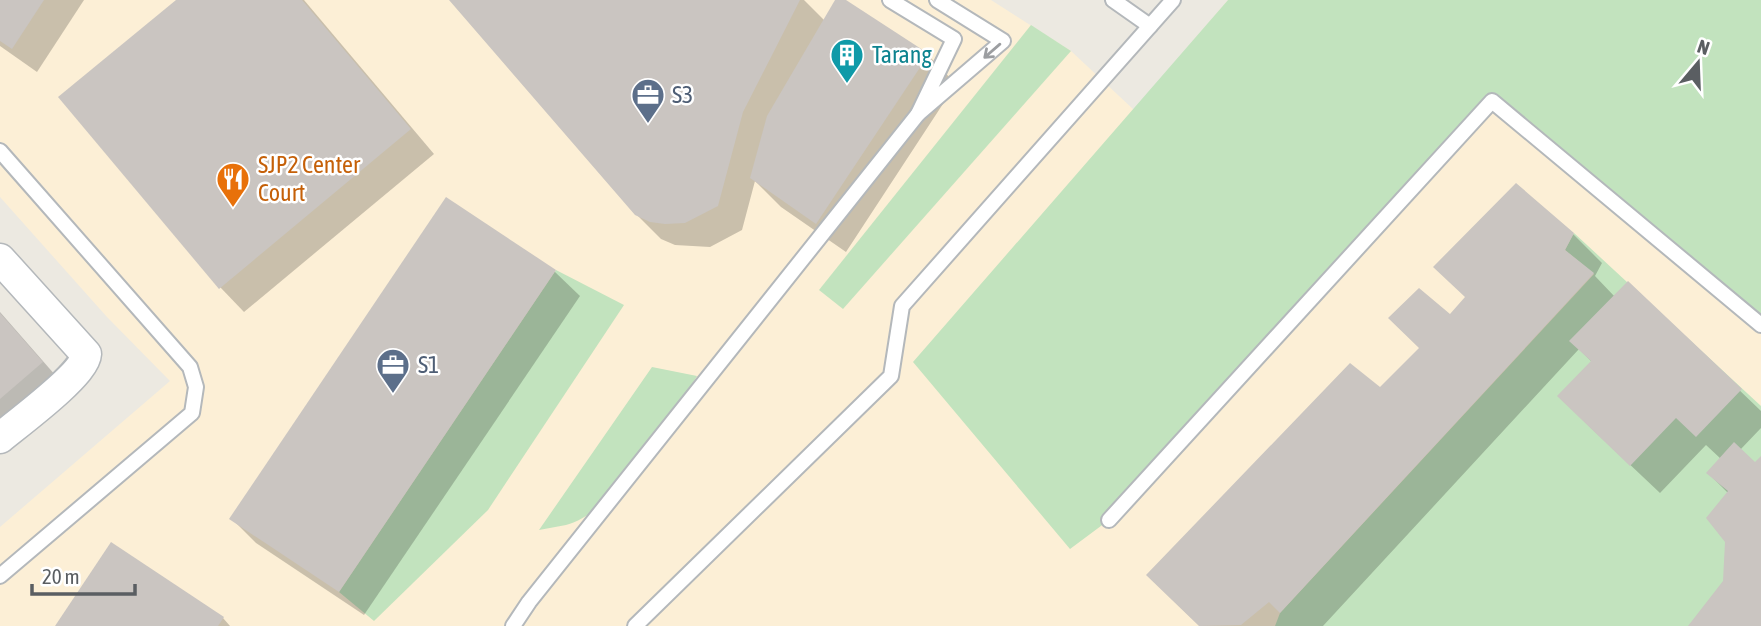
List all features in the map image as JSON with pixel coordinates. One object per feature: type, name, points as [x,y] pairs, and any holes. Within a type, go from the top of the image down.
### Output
[{"type":"street","points":[[0,259],[86,354],[86,361],[75,375],[0,438]]},
{"type":"lane","points":[[890,0],[954,39],[918,114]]},
{"type":"lane","points":[[513,626],[918,114],[1003,41],[937,0]]},
{"type":"lane","points":[[1113,0],[1150,26]]},
{"type":"lane","points":[[635,626],[891,376],[902,306],[1174,0]]},
{"type":"lane","points":[[1109,520],[1492,101],[1761,326]]},
{"type":"lane","points":[[0,152],[190,367],[197,387],[192,412],[0,576]]},
{"type":"shaded area","points":[[0,0],[991,0],[1071,51],[1134,110],[1228,0],[1761,0],[1761,626],[0,626],[0,527],[170,381],[107,317],[0,197]]},
{"type":"green space","points":[[1228,0],[1761,0],[1761,325],[1492,101],[1109,520],[1070,549],[913,362]]},
{"type":"green space","points":[[1031,25],[1071,51],[843,309],[819,290]]},
{"type":"green space","points":[[1574,233],[1761,406],[1761,626],[1275,626],[1280,613],[1594,274],[1565,250]]},
{"type":"green space","points":[[556,270],[624,305],[488,510],[374,621],[339,592]]},
{"type":"green space","points":[[652,367],[697,376],[641,462],[605,502],[586,516],[566,525],[539,530]]},
{"type":"building","points":[[0,0],[44,0],[12,49],[0,41]]},
{"type":"building","name":"SJP2 Center Court","points":[[176,0],[302,0],[411,129],[219,289],[58,97]]},
{"type":"building","name":"S3","points":[[449,0],[800,0],[743,112],[718,206],[685,223],[665,224],[650,222],[635,215]]},
{"type":"building","name":"Tarang","points":[[835,0],[846,0],[929,54],[816,224],[750,178],[767,116]]},
{"type":"building","points":[[1516,183],[1574,233],[1565,250],[1594,273],[1280,613],[1269,602],[1241,625],[1199,626],[1146,575],[1350,363],[1380,387],[1419,348],[1388,318],[1419,288],[1450,314],[1465,297],[1433,267]]},
{"type":"building","name":"S1","points":[[446,197],[556,270],[339,592],[229,519]]},
{"type":"building","points":[[1628,281],[1742,389],[1696,437],[1676,418],[1630,466],[1557,396],[1591,361],[1569,341]]},
{"type":"building","points":[[0,313],[43,362],[0,399]]},
{"type":"building","points":[[1734,442],[1755,462],[1761,456],[1761,626],[1688,626],[1723,581],[1725,542],[1706,518],[1728,491],[1706,473]]},
{"type":"building","points":[[111,542],[224,617],[218,626],[55,626]]},
{"type":"place","name":"Tarang","points":[[847,85]]},
{"type":"place","name":"S3","points":[[648,125]]},
{"type":"place","name":"SJP2 Center Court","points":[[233,209]]},
{"type":"place","name":"S1","points":[[393,395]]}]
